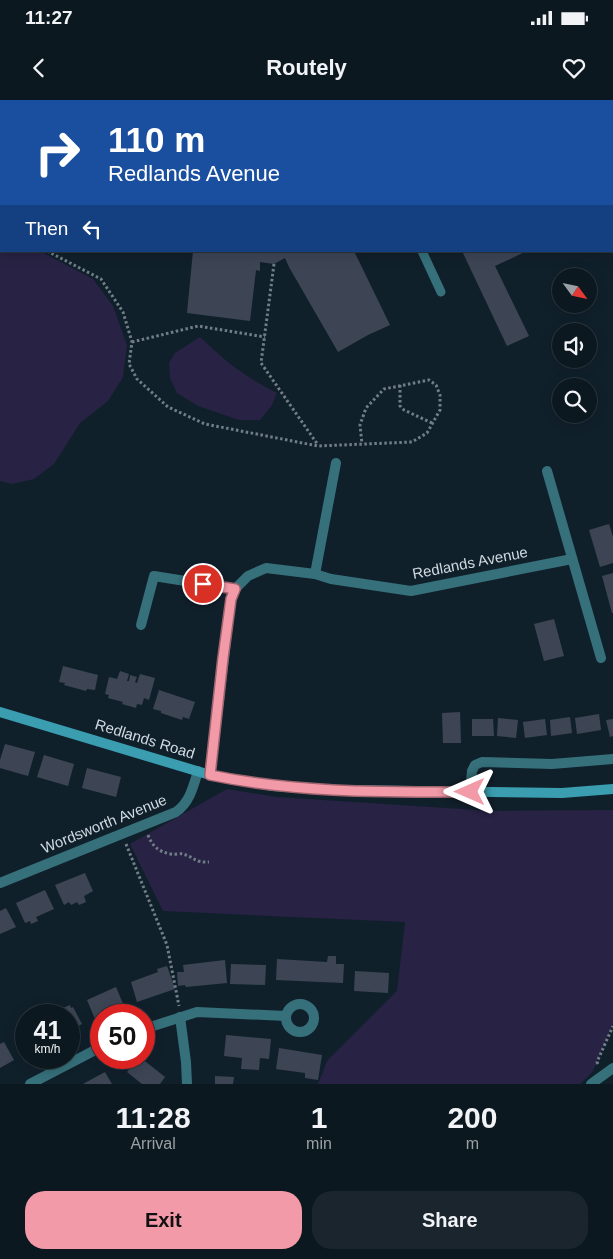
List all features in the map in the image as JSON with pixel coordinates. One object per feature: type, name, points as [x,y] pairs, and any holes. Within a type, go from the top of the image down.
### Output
[{"type":"main road","name":"Redlands Road","points":[[0,712],[210,775],[248,782],[299,788],[345,790],[562,792],[613,789]]},
{"type":"street","points":[[315,574],[336,463]]},
{"type":"street","points":[[548,471],[600,658]]},
{"type":"street","name":"Redlands Avenue","points":[[235,589],[248,576],[266,568],[315,574],[331,579],[411,591],[572,559]]},
{"type":"street","points":[[140,625],[154,576],[235,589],[231,599],[223,658],[210,775]]},
{"type":"street","points":[[470,792],[472,771],[475,765],[482,762],[552,764],[613,760]]},
{"type":"street","name":"Wordsworth Avenue","points":[[0,883],[176,812],[185,806],[198,771]]},
{"type":"street","points":[[155,1025],[197,1012],[286,1016]]},
{"type":"street","points":[[180,1016],[187,1084]]},
{"type":"street","points":[[30,1084],[90,1053]]},
{"type":"street","points":[[592,1084],[602,1074],[613,1068]]},
{"type":"lane","points":[[422,252],[441,292]]},
{"type":"path","points":[[49,252],[101,279],[123,312],[132,342],[129,364],[138,379],[168,407],[205,424],[318,446],[412,442],[427,433],[440,410],[440,395],[436,384],[428,380],[384,389],[366,408],[360,425],[362,444]]},
{"type":"path","points":[[274,264],[261,363],[318,446]]},
{"type":"path","points":[[132,342],[198,326],[265,337]]},
{"type":"path","points":[[400,385],[400,406],[404,410],[432,423]]},
{"type":"path","points":[[147,832],[152,844],[161,852],[183,854],[201,863],[209,862]]},
{"type":"path","points":[[121,833],[167,945],[180,1016]]},
{"type":"path","points":[[602,1074],[597,1062],[613,1026]]},
{"type":"shaded area","points":[[0,252],[42,252],[93,279],[113,306],[127,345],[123,377],[108,401],[80,423],[54,464],[34,479],[12,484],[0,481]]},
{"type":"shaded area","points":[[200,337],[236,368],[277,393],[272,405],[260,420],[239,420],[198,406],[177,393],[170,378],[169,363],[175,353]]},
{"type":"shaded area","points":[[227,789],[277,797],[492,811],[613,810],[613,1024],[593,1071],[580,1084],[318,1084],[327,1061],[397,991],[405,922],[163,911],[130,844]]},
{"type":"building","points":[[193,252],[354,252],[390,325],[338,352],[285,258],[274,264],[260,262],[260,271],[256,270],[250,321],[187,313]]},
{"type":"building","points":[[462,252],[525,252],[495,266],[529,336],[507,346]]},
{"type":"building","points":[[609,524],[613,537],[613,563],[600,567],[589,530]]},
{"type":"building","points":[[613,573],[613,613],[612,613],[602,576]]},
{"type":"building","points":[[554,619],[564,656],[544,661],[534,624]]},
{"type":"building","points":[[63,666],[98,675],[95,690],[87,689],[86,691],[59,682]]},
{"type":"building","points":[[120,671],[129,674],[127,681],[129,681],[130,675],[137,677],[135,682],[137,683],[140,674],[155,678],[149,700],[144,698],[142,705],[137,704],[136,708],[108,698],[109,695],[105,694],[109,677],[117,679]]},
{"type":"building","points":[[159,690],[195,702],[189,719],[183,717],[182,720],[153,709]]},
{"type":"building","points":[[460,712],[461,743],[443,743],[442,713]]},
{"type":"building","points":[[599,714],[601,730],[577,734],[575,718]]},
{"type":"building","points":[[570,717],[572,733],[551,736],[550,720]]},
{"type":"building","points":[[498,718],[518,720],[516,738],[497,736]]},
{"type":"building","points":[[472,719],[493,719],[494,736],[472,736]]},
{"type":"building","points":[[545,719],[547,735],[525,738],[523,722]]},
{"type":"building","points":[[613,719],[613,736],[610,737],[606,720]]},
{"type":"building","points":[[5,744],[35,752],[28,776],[0,768],[0,760]]},
{"type":"building","points":[[44,755],[74,764],[68,786],[37,777]]},
{"type":"building","points":[[87,768],[121,777],[116,797],[82,788]]},
{"type":"building","points":[[85,873],[93,891],[84,896],[86,902],[79,905],[77,902],[71,905],[69,902],[64,905],[55,885]]},
{"type":"building","points":[[45,890],[54,909],[36,917],[38,921],[31,924],[30,921],[25,923],[16,903]]},
{"type":"building","points":[[6,908],[16,927],[0,934],[0,911]]},
{"type":"building","points":[[328,956],[336,956],[336,964],[344,964],[343,983],[276,980],[277,959],[327,962]]},
{"type":"building","points":[[225,960],[227,983],[178,986],[177,972],[184,972],[183,965]]},
{"type":"building","points":[[231,964],[266,965],[265,985],[230,984]]},
{"type":"building","points":[[167,966],[175,989],[137,1002],[131,982],[158,972],[157,969]]},
{"type":"building","points":[[355,971],[389,973],[388,993],[354,991]]},
{"type":"building","points":[[116,987],[123,1004],[90,1004],[90,1007],[87,1000]]},
{"type":"building","points":[[226,1035],[271,1039],[269,1059],[260,1058],[259,1070],[241,1069],[242,1058],[224,1056]]},
{"type":"building","points":[[4,1042],[14,1060],[0,1068],[0,1044]]},
{"type":"building","points":[[279,1048],[322,1055],[318,1080],[305,1078],[305,1073],[276,1069]]},
{"type":"building","points":[[130,1069],[155,1069],[165,1077],[160,1084],[142,1084],[127,1072]]},
{"type":"building","points":[[105,1072],[112,1084],[83,1084]]},
{"type":"building","points":[[215,1076],[234,1077],[233,1084],[215,1084]]},
{"type":"route","points":[[203,584],[235,589],[231,599],[223,658],[210,775],[273,786],[299,788],[354,791],[470,792]]}]
